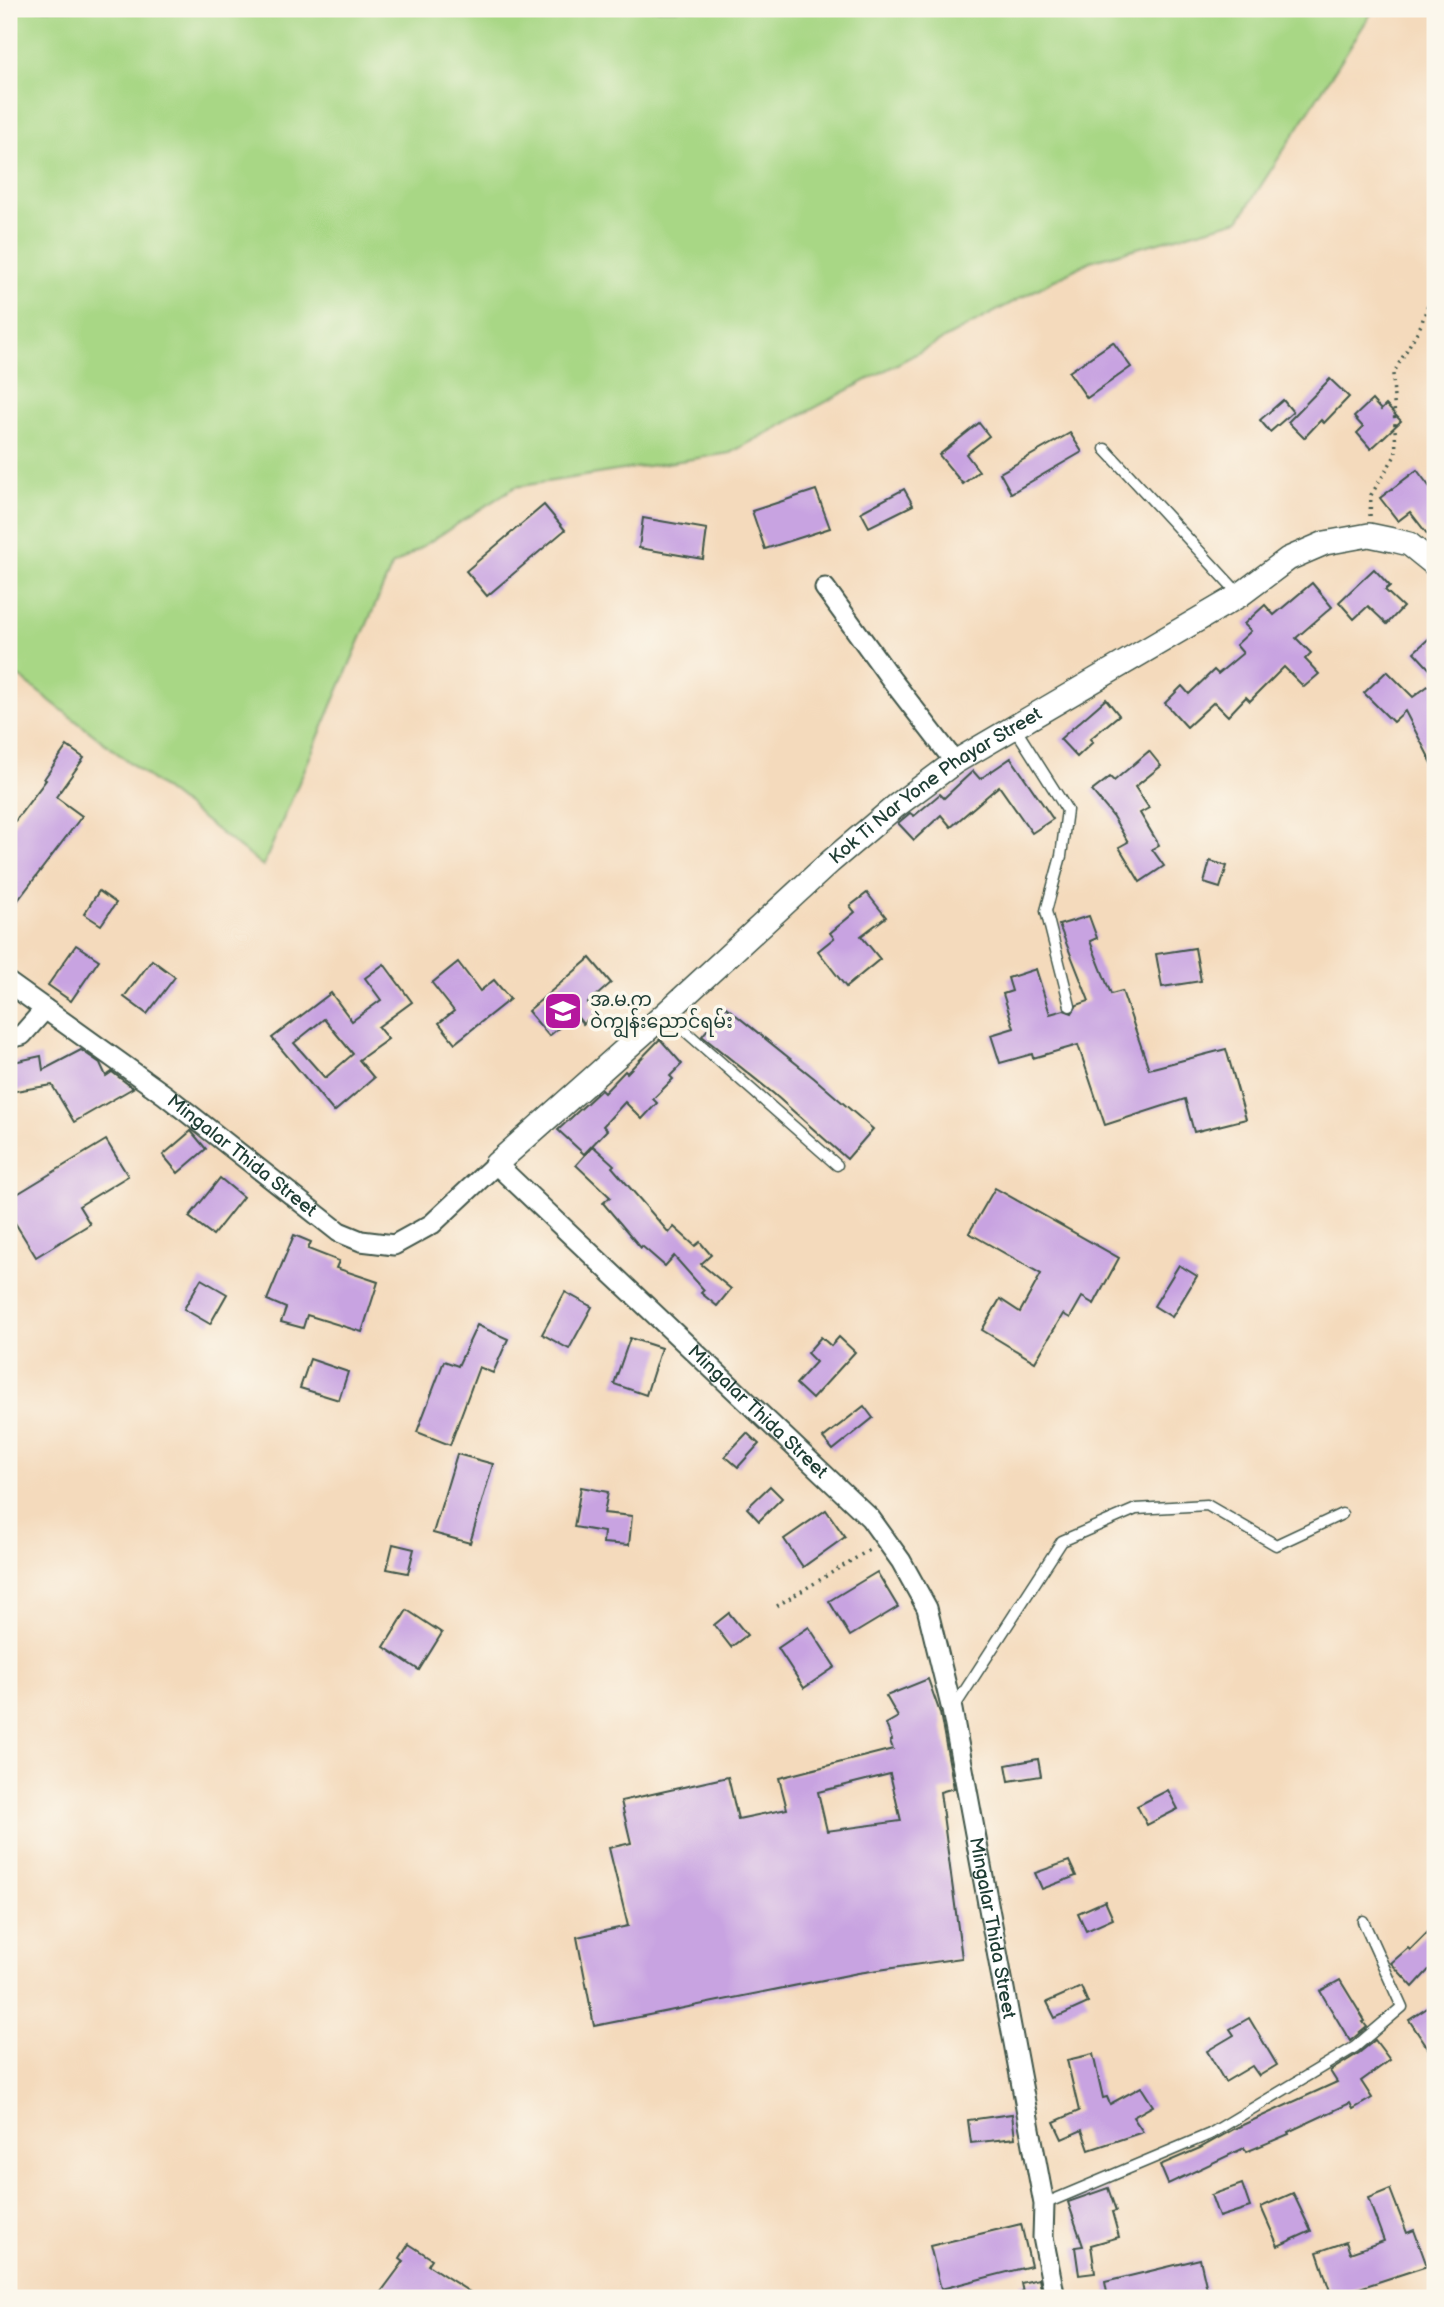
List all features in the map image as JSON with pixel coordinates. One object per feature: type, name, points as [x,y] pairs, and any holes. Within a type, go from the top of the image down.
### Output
[{"type":"street","name":"Kok Ti Nar Yone Phayar Street","points":[[496,1164],[830,862],[896,806],[955,762],[1240,595],[1288,559],[1325,543],[1369,535],[1409,544],[1435,565]]},
{"type":"street","points":[[825,588],[955,762]]},
{"type":"street","name":"Mingalar Thida Street","points":[[9,983],[165,1095],[339,1232],[361,1241],[394,1245],[432,1224],[496,1164],[870,1518],[901,1561],[927,1608],[952,1710],[1044,2204],[1043,2236],[1054,2298]]},
{"type":"street","points":[[9,1038],[22,1035],[45,1009]]},
{"type":"lane","points":[[1105,449],[1240,595]]},
{"type":"lane","points":[[1015,728],[1067,810],[1061,856],[1046,911],[1070,1006]]},
{"type":"lane","points":[[665,1014],[837,1165]]},
{"type":"lane","points":[[952,1710],[1062,1541],[1136,1509],[1207,1505],[1276,1545],[1342,1514]]},
{"type":"lane","points":[[1044,2204],[1210,2134],[1355,2047],[1402,2007],[1363,1922]]},
{"type":"path","points":[[1369,535],[1371,495],[1396,454],[1393,374],[1421,325],[1435,284]]},
{"type":"path","points":[[777,1606],[886,1540]]},
{"type":"green space","points":[[9,9],[1374,9],[1239,220],[1090,261],[730,453],[515,487],[392,566],[263,866],[9,669]]},
{"type":"building","points":[[1113,342],[1131,367],[1087,398],[1069,372]]},
{"type":"building","points":[[1330,379],[1349,397],[1324,423],[1321,420],[1304,438],[1288,422]]},
{"type":"building","points":[[1283,400],[1293,412],[1270,432],[1260,420]]},
{"type":"building","points":[[1372,400],[1381,410],[1386,405],[1401,421],[1371,449],[1357,433],[1363,427],[1354,417]]},
{"type":"building","points":[[979,423],[989,436],[966,454],[979,471],[963,484],[939,455]]},
{"type":"building","points":[[1070,433],[1082,452],[1011,493],[1000,473]]},
{"type":"building","points":[[1417,470],[1435,494],[1435,544],[1410,512],[1398,521],[1380,498]]},
{"type":"building","points":[[904,489],[913,505],[869,527],[861,512]]},
{"type":"building","points":[[816,490],[830,528],[765,549],[752,511]]},
{"type":"building","points":[[544,505],[565,530],[487,596],[466,571]]},
{"type":"building","points":[[643,518],[707,529],[703,559],[639,548]]},
{"type":"building","points":[[1374,569],[1390,586],[1385,590],[1403,607],[1387,624],[1368,606],[1354,619],[1339,602]]},
{"type":"building","points":[[1312,583],[1332,607],[1296,638],[1311,653],[1305,659],[1319,674],[1304,687],[1284,667],[1250,701],[1246,697],[1228,716],[1214,702],[1187,727],[1165,703],[1182,686],[1189,694],[1214,670],[1218,674],[1243,653],[1236,645],[1251,631],[1244,624],[1265,605],[1274,615]]},
{"type":"building","points":[[1435,633],[1435,675],[1414,652]]},
{"type":"building","points":[[1387,671],[1413,697],[1435,681],[1435,769],[1405,711],[1393,722],[1364,693]]},
{"type":"building","points":[[1106,699],[1119,715],[1090,739],[1093,742],[1077,757],[1060,739]]},
{"type":"building","points":[[67,746],[84,758],[56,797],[82,816],[9,912],[9,829],[46,780],[44,779]]},
{"type":"building","points":[[1149,751],[1161,766],[1135,787],[1149,808],[1140,813],[1159,845],[1152,849],[1164,866],[1140,882],[1119,847],[1128,842],[1112,815],[1092,791],[1110,777],[1114,781]]},
{"type":"building","points":[[1011,758],[1053,819],[1032,833],[999,786],[951,827],[941,815],[914,840],[898,823],[910,813],[914,816],[940,794],[944,798],[973,771],[980,779]]},
{"type":"building","points":[[1210,861],[1227,866],[1220,888],[1204,883]]},
{"type":"building","points":[[99,891],[116,903],[101,925],[84,914]]},
{"type":"building","points":[[867,893],[886,917],[861,936],[880,959],[846,987],[818,951],[834,938],[830,933],[855,912],[850,906]]},
{"type":"building","points":[[1089,916],[1097,938],[1090,941],[1111,994],[1122,991],[1149,1069],[1226,1049],[1246,1119],[1194,1132],[1185,1099],[1105,1125],[1078,1045],[1033,1058],[1032,1054],[1000,1063],[991,1035],[1014,1028],[1003,994],[1012,991],[1008,978],[1036,969],[1050,1014],[1064,1010],[1072,1013],[1077,1005],[1089,1001],[1059,925]]},
{"type":"building","points":[[76,945],[99,960],[71,1001],[48,985]]},
{"type":"building","points":[[1195,948],[1201,981],[1162,987],[1156,954]]},
{"type":"building","points":[[590,958],[611,983],[588,1003],[596,1012],[583,1024],[575,1014],[549,1036],[528,1011]]},
{"type":"building","points":[[152,960],[175,977],[147,1014],[124,997]]},
{"type":"building","points":[[458,962],[480,991],[494,980],[510,999],[455,1043],[439,1023],[454,1011],[432,983]]},
{"type":"building","points":[[384,964],[412,1002],[378,1027],[388,1039],[359,1060],[374,1078],[334,1112],[272,1038],[331,993],[352,1021],[381,1000],[365,978]],"holes":[[[324,1019],[353,1054],[325,1078],[294,1043]]]},
{"type":"building","points":[[726,1007],[873,1129],[847,1159],[774,1094],[702,1036]]},
{"type":"building","points":[[660,1039],[682,1064],[670,1076],[673,1079],[653,1099],[657,1103],[642,1119],[625,1102],[603,1126],[607,1130],[584,1154],[558,1130],[601,1090],[604,1093],[625,1071],[627,1073]]},
{"type":"building","points":[[81,1050],[100,1063],[106,1076],[112,1072],[133,1088],[74,1122],[52,1085],[9,1092],[9,1063],[41,1056],[43,1070]]},
{"type":"building","points":[[191,1131],[206,1149],[178,1173],[163,1155]]},
{"type":"building","points":[[106,1140],[128,1176],[79,1206],[90,1224],[36,1257],[9,1213],[9,1199]]},
{"type":"building","points":[[593,1146],[614,1165],[612,1167],[669,1233],[674,1227],[695,1246],[700,1242],[711,1255],[701,1264],[731,1289],[717,1306],[701,1293],[704,1290],[674,1256],[665,1266],[642,1246],[641,1248],[603,1203],[610,1197],[576,1165]]},
{"type":"building","points":[[220,1178],[243,1197],[213,1235],[189,1217]]},
{"type":"building","points":[[995,1188],[1119,1258],[1094,1304],[1082,1297],[1070,1318],[1063,1314],[1035,1362],[982,1330],[1000,1299],[1020,1312],[1041,1274],[969,1233]]},
{"type":"building","points":[[294,1235],[311,1242],[308,1249],[339,1261],[336,1268],[378,1282],[362,1332],[307,1315],[303,1328],[281,1322],[286,1308],[267,1300]]},
{"type":"building","points":[[1179,1265],[1197,1276],[1172,1317],[1154,1306]]},
{"type":"building","points":[[201,1279],[227,1294],[210,1324],[184,1309]]},
{"type":"building","points":[[565,1292],[592,1307],[569,1349],[542,1334]]},
{"type":"building","points":[[477,1325],[508,1339],[493,1373],[479,1367],[450,1445],[417,1432],[444,1361],[458,1366]]},
{"type":"building","points":[[821,1337],[831,1346],[839,1337],[855,1352],[812,1399],[796,1384],[816,1362],[807,1353]]},
{"type":"building","points":[[630,1338],[661,1348],[646,1395],[614,1384]]},
{"type":"building","points":[[310,1359],[348,1372],[339,1400],[300,1388]]},
{"type":"building","points":[[864,1406],[873,1418],[833,1450],[823,1438]]},
{"type":"building","points":[[747,1433],[759,1444],[738,1467],[725,1456]]},
{"type":"building","points":[[457,1454],[493,1464],[470,1543],[433,1533]]},
{"type":"building","points":[[770,1486],[782,1498],[759,1521],[747,1508]]},
{"type":"building","points":[[581,1487],[608,1492],[604,1513],[632,1516],[629,1545],[603,1543],[604,1532],[574,1527]]},
{"type":"building","points":[[826,1510],[845,1537],[803,1567],[784,1539]]},
{"type":"building","points":[[393,1544],[414,1549],[408,1573],[387,1569]]},
{"type":"building","points":[[877,1572],[898,1607],[850,1636],[829,1601]]},
{"type":"building","points":[[407,1610],[442,1633],[419,1670],[384,1647]]},
{"type":"building","points":[[729,1613],[747,1635],[731,1647],[714,1625]]},
{"type":"building","points":[[809,1627],[835,1667],[804,1688],[778,1648]]},
{"type":"building","points":[[928,1679],[940,1713],[954,1788],[940,1792],[962,1958],[858,1973],[594,2026],[577,1937],[628,1926],[609,1848],[631,1843],[621,1801],[728,1777],[738,1819],[787,1809],[779,1778],[893,1749],[886,1724],[898,1717],[886,1696]],"holes":[[[890,1774],[901,1821],[827,1831],[818,1792]]]},
{"type":"building","points":[[1038,1759],[1041,1776],[1009,1781],[1006,1765]]},
{"type":"building","points":[[1168,1790],[1178,1809],[1147,1825],[1137,1806]]},
{"type":"building","points":[[1069,1861],[1076,1876],[1042,1889],[1035,1873]]},
{"type":"building","points":[[1105,1901],[1113,1919],[1086,1931],[1078,1913]]},
{"type":"building","points":[[1435,1925],[1435,1963],[1413,1987],[1391,1963],[1408,1948],[1410,1950]]},
{"type":"building","points":[[1340,1980],[1367,2027],[1350,2041],[1320,1991]]},
{"type":"building","points":[[1081,1987],[1088,2003],[1055,2018],[1047,2002]]},
{"type":"building","points":[[1435,2003],[1435,2059],[1409,2020]]},
{"type":"building","points":[[1249,2018],[1277,2065],[1259,2076],[1252,2066],[1225,2082],[1207,2051],[1234,2035],[1230,2029]]},
{"type":"building","points":[[1375,2040],[1390,2060],[1361,2081],[1372,2098],[1353,2109],[1350,2103],[1288,2132],[1289,2134],[1246,2152],[1244,2148],[1168,2184],[1160,2165],[1337,2082],[1330,2071]]},
{"type":"building","points":[[1093,2054],[1103,2098],[1107,2097],[1110,2104],[1141,2087],[1153,2106],[1133,2117],[1143,2132],[1089,2150],[1082,2130],[1062,2139],[1054,2122],[1079,2111],[1067,2060]]},
{"type":"building","points":[[1012,2114],[1015,2138],[971,2143],[968,2120]]},
{"type":"building","points":[[1242,2184],[1250,2207],[1219,2217],[1211,2195]]},
{"type":"building","points":[[1108,2188],[1116,2211],[1112,2212],[1119,2237],[1091,2245],[1095,2273],[1079,2275],[1075,2247],[1083,2246],[1068,2202]]},
{"type":"building","points":[[1390,2189],[1407,2233],[1414,2230],[1427,2266],[1332,2297],[1317,2252],[1346,2242],[1350,2253],[1384,2241],[1368,2198]]},
{"type":"building","points":[[1293,2193],[1311,2231],[1278,2246],[1261,2207]]},
{"type":"building","points":[[1021,2224],[1031,2266],[941,2289],[930,2246]]},
{"type":"building","points":[[409,2244],[432,2259],[428,2265],[479,2298],[390,2298],[381,2292],[404,2261],[400,2258]]},
{"type":"building","points":[[1200,2259],[1209,2298],[1108,2298],[1105,2282]]},
{"type":"building","points":[[1039,2279],[1043,2298],[1024,2298],[1021,2283]]},
{"type":"place","name":"အ.မ.က ဝဲကျွန်းညောင်ရမ်း","points":[[563,1011]]}]
